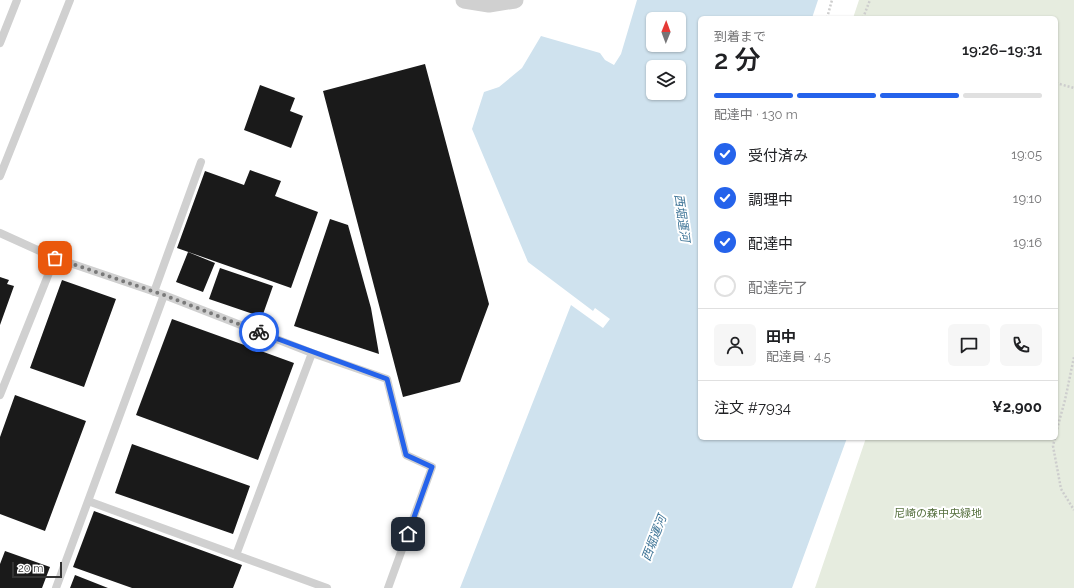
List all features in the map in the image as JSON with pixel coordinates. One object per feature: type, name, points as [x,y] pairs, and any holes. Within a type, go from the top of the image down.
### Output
[{"type":"street","points":[[464,0],[489,4],[515,0]]},
{"type":"lane","points":[[0,42],[17,0]]},
{"type":"lane","points":[[0,176],[70,0]]},
{"type":"lane","points":[[154,292],[201,162]]},
{"type":"lane","points":[[0,233],[55,258],[164,295],[312,353],[387,379],[406,455],[432,467],[388,588]]},
{"type":"lane","points":[[0,395],[55,258]]},
{"type":"lane","points":[[56,588],[164,295]]},
{"type":"lane","points":[[236,555],[312,353]]},
{"type":"lane","points":[[88,501],[327,588]]},
{"type":"path","points":[[828,16],[832,0]]},
{"type":"path","points":[[864,16],[870,0]]},
{"type":"path","points":[[1058,84],[1074,88]]},
{"type":"path","points":[[1058,426],[1074,357]]},
{"type":"path","points":[[1054,440],[1053,446],[1061,489],[1074,510]]},
{"type":"green space","name":"尼崎の森中央緑地","points":[[859,0],[1074,0],[1074,588],[815,588],[865,440],[1058,440],[1058,16],[854,16]]},
{"type":"water","name":"西堀運河","points":[[637,0],[818,0],[813,16],[698,16],[698,440],[846,440],[792,588],[460,588],[571,305],[603,328],[610,319],[595,308],[593,311],[528,262],[472,129],[484,92],[499,87],[522,68],[541,36],[600,53],[605,60],[614,65],[621,54]]},
{"type":"building","points":[[425,64],[489,304],[460,382],[403,397],[323,91]]},
{"type":"building","points":[[260,85],[295,98],[290,111],[303,116],[291,148],[244,130]]},
{"type":"building","points":[[250,170],[281,181],[275,196],[318,212],[291,288],[177,248],[205,171],[244,185]]},
{"type":"building","points":[[330,219],[348,225],[371,308],[379,354],[294,326]]},
{"type":"building","points":[[188,252],[215,263],[203,292],[176,282]]},
{"type":"building","points":[[220,268],[273,286],[262,317],[209,299]]},
{"type":"building","points":[[0,277],[9,280],[7,284],[14,286],[0,325]]},
{"type":"building","points":[[62,280],[116,299],[84,387],[30,368]]},
{"type":"building","points":[[172,319],[294,363],[258,460],[136,415]]},
{"type":"building","points":[[15,395],[86,421],[45,531],[0,514],[0,437]]},
{"type":"building","points":[[132,444],[250,486],[233,534],[115,493]]},
{"type":"building","points":[[94,511],[242,565],[233,588],[132,588],[73,567]]},
{"type":"building","points":[[5,551],[50,567],[42,588],[0,588],[0,564]]},
{"type":"building","points":[[75,575],[108,588],[70,588]]},
{"type":"way so far","points":[[55,258],[164,295],[259,332]]},
{"type":"route","points":[[259,332],[312,353],[387,379],[406,455],[432,467],[408,534]]}]
